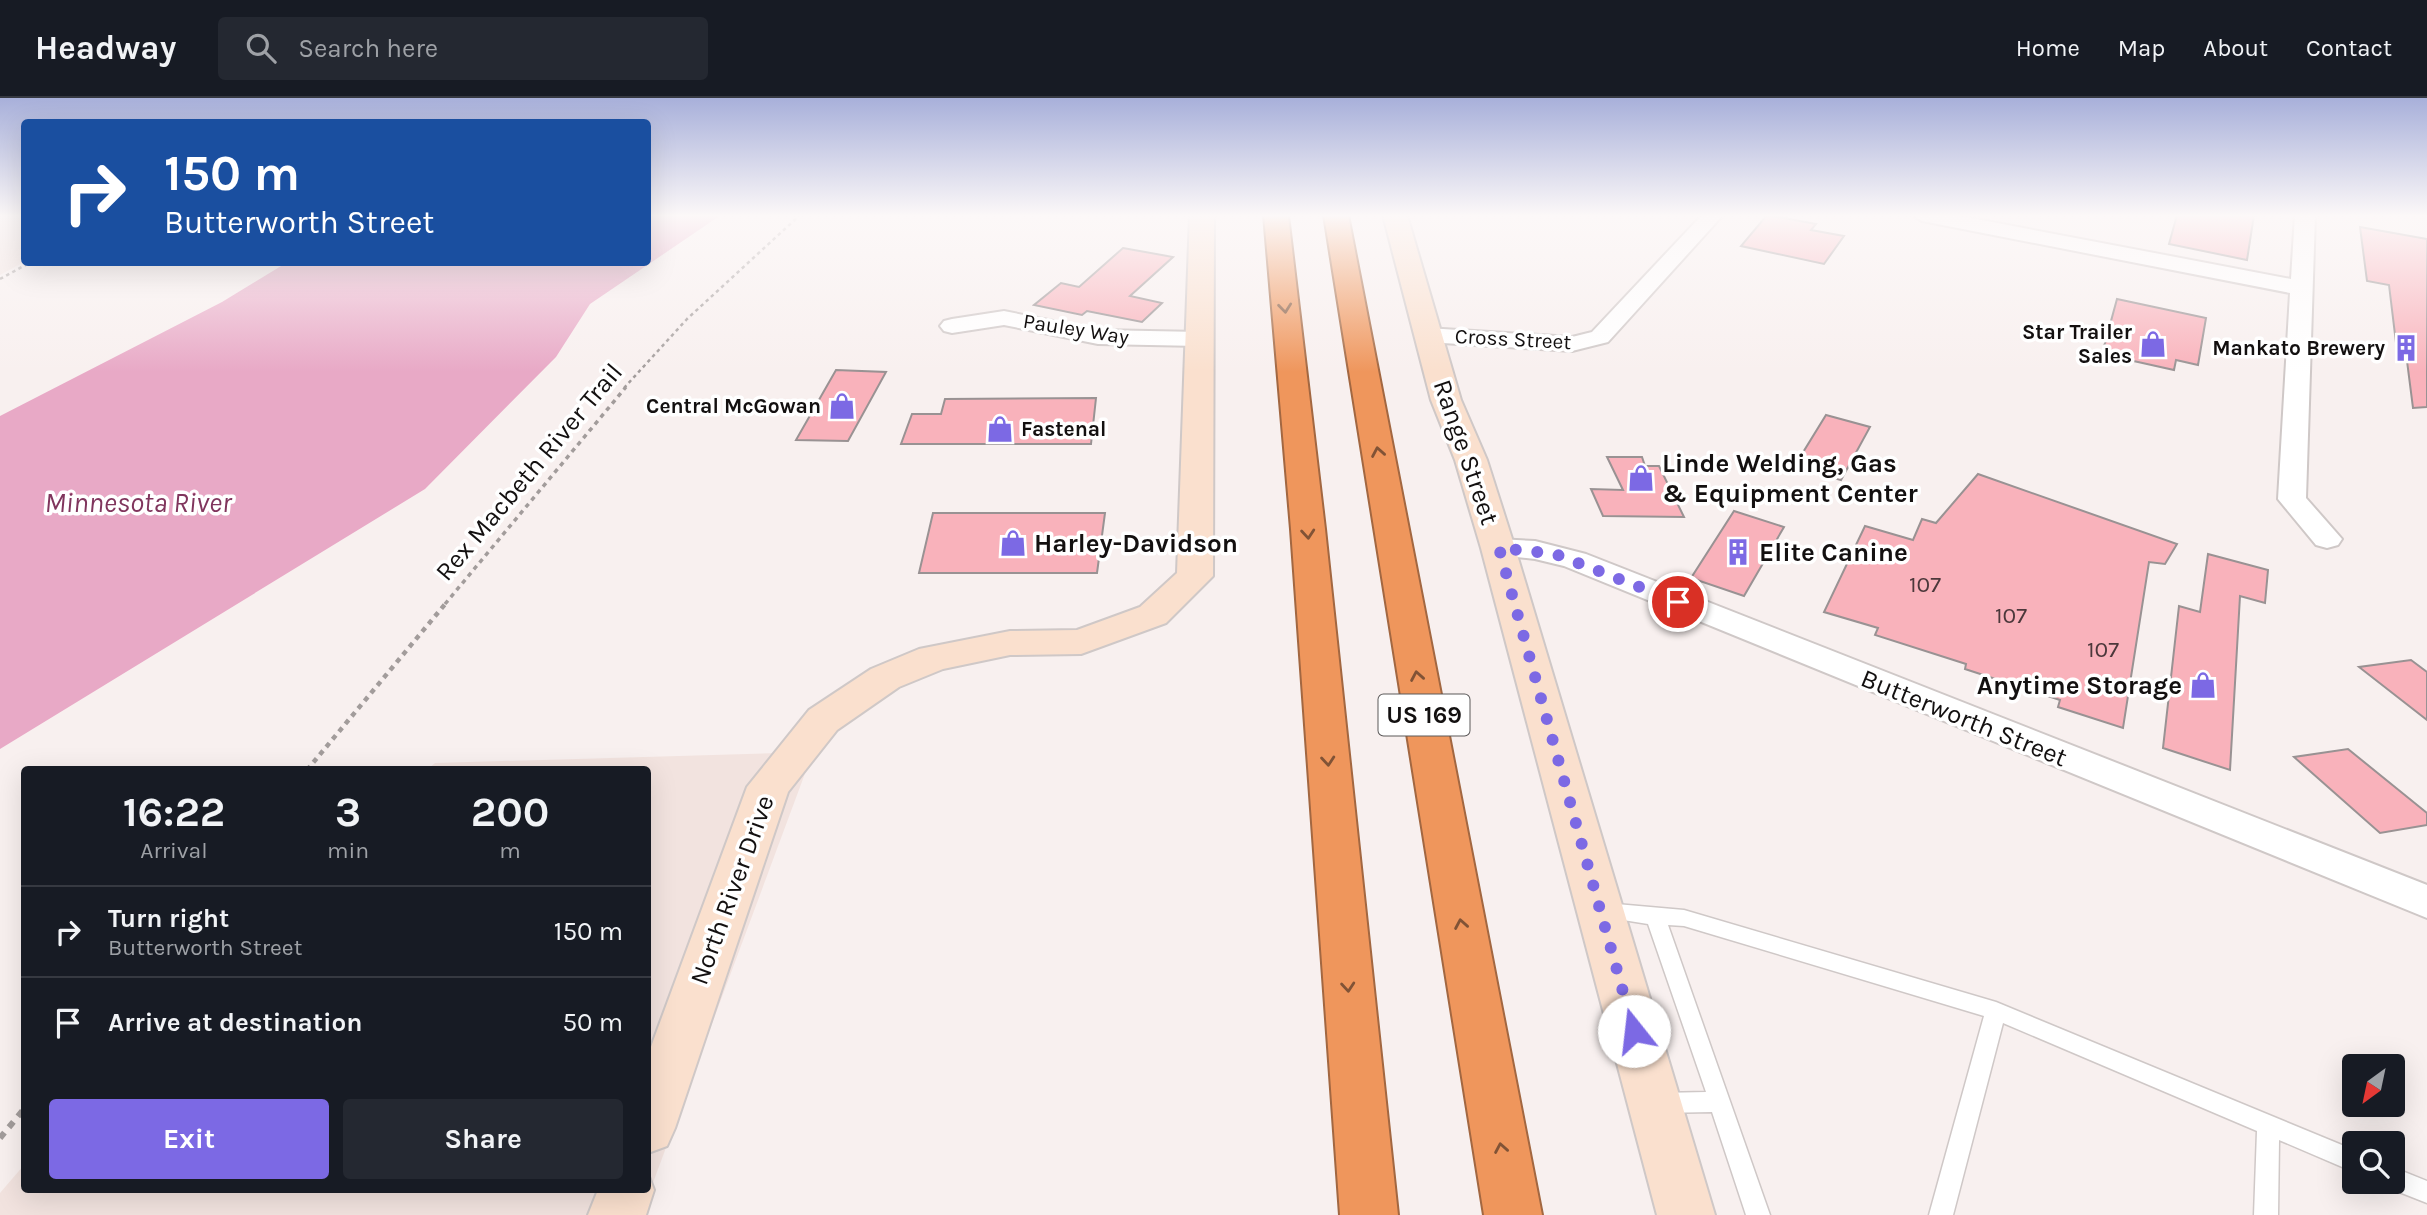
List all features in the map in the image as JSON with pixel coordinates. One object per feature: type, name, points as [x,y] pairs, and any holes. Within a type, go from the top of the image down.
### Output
[{"type":"highway","points":[[1281,267],[1306,515],[1366,1210]]},
{"type":"highway","name":"US 169","points":[[1345,267],[1513,1215]]},
{"type":"street","name":"North River Drive","points":[[651,1119],[768,787],[823,720],[885,678],[933,659],[1010,643],[1082,642],[1153,615],[1195,576],[1201,267]]},
{"type":"street","name":"Range Street","points":[[1409,267],[1446,400],[1471,460],[1499,548],[1686,1215]]},
{"type":"street","name":"Cross Street","points":[[1427,334],[1572,344],[1588,342],[1600,337],[1665,267]]},
{"type":"street","points":[[2193,267],[2301,288]]},
{"type":"street","points":[[2302,267],[2292,499],[2327,539]]},
{"type":"street","name":"Pauley Way","points":[[952,326],[1004,318],[1098,337],[1200,339]]},
{"type":"street","name":"Butterworth Street","points":[[1499,548],[1535,550],[1575,560],[2427,902]]},
{"type":"street","points":[[617,1215],[625,1193]]},
{"type":"lane","points":[[1600,911],[1684,918],[1996,1010],[2342,1156]]},
{"type":"lane","points":[[1654,917],[1758,1215]]},
{"type":"lane","points":[[1941,1215],[1996,1010]]},
{"type":"lane","points":[[1654,1104],[1720,1102]]},
{"type":"lane","points":[[2266,1215],[2268,1125]]},
{"type":"lane","points":[[2405,1183],[2427,1192]]},
{"type":"path","points":[[0,279],[22,267]]},
{"type":"path","name":"Rex Macbeth River Trail","points":[[310,766],[643,366],[687,319],[743,267]]},
{"type":"path","points":[[0,1138],[21,1113]]},
{"type":"shaded area","points":[[0,267],[15,267],[0,275]]},
{"type":"shaded area","points":[[813,752],[651,1188],[651,766],[432,766],[435,763]]},
{"type":"shaded area","points":[[21,1168],[21,1193],[649,1193],[641,1215],[0,1215],[0,1193]]},
{"type":"water","name":"Minnesota River","points":[[279,267],[644,267],[590,304],[556,357],[425,489],[0,749],[0,416],[222,302]]},
{"type":"building","points":[[1101,267],[1162,267],[1130,296],[1162,303],[1142,322],[1087,311],[1082,315],[1034,305],[1061,283],[1079,287]]},
{"type":"building","points":[[2365,267],[2427,267],[2427,407],[2413,408],[2406,353],[2397,351],[2389,285],[2367,281]]},
{"type":"building","name":"Star Trailer Sales","points":[[2117,299],[2206,318],[2198,365],[2176,360],[2174,370],[2102,354]]},
{"type":"building","name":"Central McGowan","points":[[836,370],[886,372],[848,441],[796,440]]},
{"type":"building","name":"Fastenal","points":[[1096,398],[1091,444],[901,444],[912,414],[941,414],[945,399]]},
{"type":"building","points":[[1826,415],[1870,427],[1841,480],[1794,467]]},
{"type":"building","name":"Linde Welding, Gas & Equipment Center","points":[[1607,457],[1642,457],[1645,466],[1659,466],[1684,517],[1603,516],[1591,489],[1623,490]]},
{"type":"building","points":[[1978,474],[2177,544],[2165,564],[2149,562],[2123,728],[2058,707],[2060,700],[1965,669],[1966,664],[1875,635],[1878,628],[1824,612],[1865,526],[1913,540],[1922,519],[1936,523]]},
{"type":"building","name":"Elite Canine","points":[[1734,511],[1784,527],[1744,596],[1691,578]]},
{"type":"building","name":"Harley-Davidson","points":[[933,513],[1105,513],[1097,573],[919,573]]},
{"type":"building","name":"Anytime Storage","points":[[2208,554],[2268,570],[2265,603],[2240,596],[2230,770],[2163,748],[2179,606],[2200,612]]},
{"type":"building","points":[[2411,660],[2427,672],[2427,720],[2359,667]]},
{"type":"building","points":[[2348,749],[2427,813],[2427,825],[2380,833],[2294,757]]},
{"type":"place","name":"Star Trailer Sales","points":[[2153,344]]},
{"type":"place","name":"Mankato Brewery","points":[[2406,348]]},
{"type":"place","name":"Central McGowan","points":[[842,406]]},
{"type":"place","name":"Fastenal","points":[[1000,429]]},
{"type":"place","name":"Linde Welding, Gas & Equipment Center","points":[[1641,478]]},
{"type":"place","name":"Harley-Davidson","points":[[1013,543]]},
{"type":"place","name":"Elite Canine","points":[[1738,552]]},
{"type":"place","name":"Anytime Storage","points":[[2203,685]]},
{"type":"route","points":[[1634,1031],[1499,548],[1535,550],[1575,560],[1678,602]]}]
